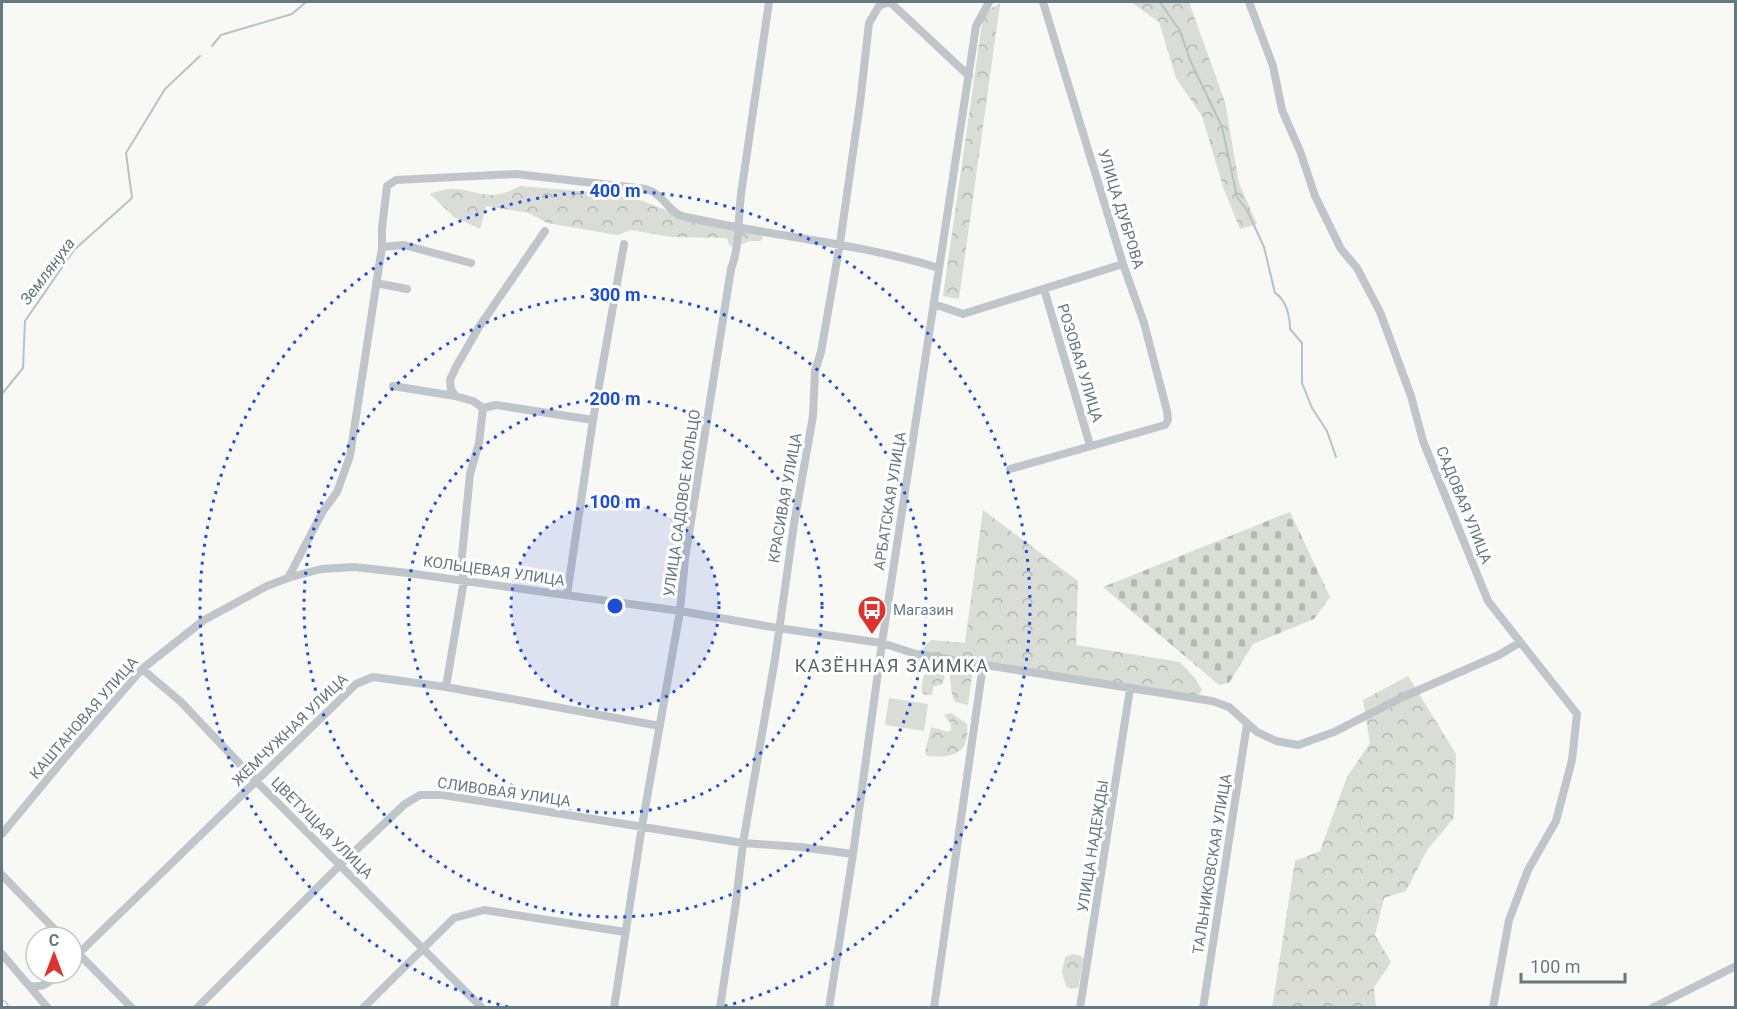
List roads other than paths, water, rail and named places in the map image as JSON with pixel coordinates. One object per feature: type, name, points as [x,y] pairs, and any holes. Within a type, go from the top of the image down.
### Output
[{"type":"street","name":"УЛИЦА САДОВОЕ КОЛЬЦО","points":[[614,1008],[642,826],[680,611],[688,540],[740,226],[741,194],[769,2]]},
{"type":"street","points":[[889,2],[969,76]]},
{"type":"street","name":"КРАСИВАЯ УЛИЦА","points":[[720,1008],[743,843],[775,659],[778,628],[813,416],[815,371],[821,352],[840,243],[869,23],[879,6],[889,2]]},
{"type":"street","name":"АРБАТСКАЯ УЛИЦА","points":[[829,1008],[976,26],[988,2]]},
{"type":"street","name":"УЛИЦА ДУБРОВА","points":[[1043,2],[1123,264],[1144,323],[1168,420],[1165,425],[1090,445]]},
{"type":"street","name":"САДОВАЯ УЛИЦА","points":[[1249,2],[1273,66],[1282,110],[1300,151],[1315,196],[1341,249],[1357,268],[1380,312],[1411,396],[1423,441],[1488,601],[1577,714],[1572,760],[1556,821],[1528,870],[1509,920],[1493,1008]]},
{"type":"street","points":[[288,578],[323,511],[337,492],[348,464],[382,247],[387,186],[396,180],[516,174],[646,189],[656,192],[678,215],[840,243],[939,268]]},
{"type":"street","points":[[455,396],[450,380],[456,367],[479,327],[545,231]]},
{"type":"street","points":[[567,595],[593,420],[624,244]]},
{"type":"street","points":[[382,247],[404,245],[471,262]]},
{"type":"street","points":[[934,304],[963,314],[1123,264]]},
{"type":"street","points":[[376,283],[407,289]]},
{"type":"street","name":"РОЗОВАЯ УЛИЦА","points":[[1044,289],[1090,445]]},
{"type":"street","points":[[393,386],[455,396],[473,401],[483,408],[496,405],[593,420]]},
{"type":"street","points":[[446,687],[464,580],[461,567],[470,474],[478,443],[483,408]]},
{"type":"street","points":[[1010,469],[1090,445]]},
{"type":"street","name":"КОЛЬЦЕВАЯ УЛИЦА","points":[[288,578],[321,569],[354,567],[464,580],[680,611],[882,643],[916,654],[1212,701],[1229,707],[1257,732],[1276,741],[1298,745],[1334,732],[1405,696],[1499,655],[1519,643]]},
{"type":"street","name":"КАШТАНОВАЯ УЛИЦА","points":[[2,834],[142,669],[204,620],[267,586],[288,578]]},
{"type":"street","points":[[934,1008],[983,665]]},
{"type":"street","name":"ЦВЕТУЩАЯ УЛИЦА","points":[[142,669],[180,701],[257,782],[482,1008]]},
{"type":"street","name":"ЖЕМЧУЖНАЯ УЛИЦА","points":[[84,944],[257,782],[356,684],[364,679],[374,677],[446,687],[660,726]]},
{"type":"street","name":"УЛИЦА НАДЕЖДЫ","points":[[1080,1008],[1130,689]]},
{"type":"street","name":"ТАЛЬНИКОВСКАЯ УЛИЦА","points":[[1203,1008],[1247,724]]},
{"type":"street","name":"СЛИВОВАЯ УЛИЦА","points":[[197,1008],[340,865],[405,804],[420,795],[443,795],[743,843],[853,854]]},
{"type":"street","points":[[2,875],[50,925]]},
{"type":"street","points":[[363,1008],[454,918],[484,910],[625,932]]},
{"type":"street","points":[[2,954],[48,1008]]},
{"type":"street","points":[[84,962],[132,1008]]},
{"type":"street","points":[[1652,1008],[1736,966]]},
{"type":"street","points":[[31,986],[45,985]]},
{"type":"waterway","name":"Землянуха","points":[[212,46],[221,35],[292,14],[306,2]]},
{"type":"waterway","points":[[1160,2],[1180,31],[1190,60],[1222,127],[1237,197],[1247,210],[1264,247],[1275,293],[1282,299],[1287,309],[1290,329],[1302,343],[1302,383],[1312,408],[1327,431],[1336,457]]},
{"type":"waterway","name":"Землянуха","points":[[2,394],[23,368],[25,321],[74,250],[132,198],[126,153],[165,89],[200,56]]},
{"type":"place","name":"Магазин","points":[[872,636]]},
{"type":"district","name":"КАЗЁННАЯ ЗАИМКА","points":[[892,666]]}]
